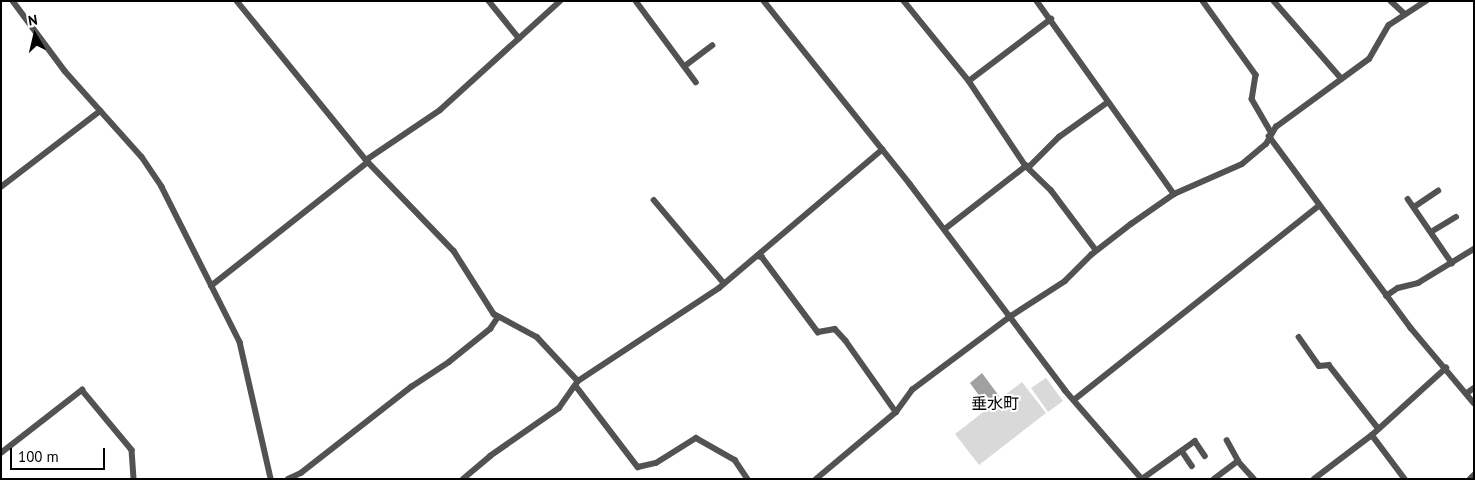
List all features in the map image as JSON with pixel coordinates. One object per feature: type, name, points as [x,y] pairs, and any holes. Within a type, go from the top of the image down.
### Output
[{"type":"street","points":[[13,1],[65,71],[152,171],[240,342],[271,479]]},
{"type":"street","points":[[237,1],[367,161],[454,251],[498,317],[537,337],[577,384],[638,468],[656,463],[696,438],[735,460],[748,479]]},
{"type":"street","points":[[489,1],[519,38]]},
{"type":"street","points":[[211,286],[367,161],[440,110],[560,1]]},
{"type":"street","points":[[636,1],[696,82]]},
{"type":"street","points":[[764,1],[945,229],[1074,400],[1142,479],[1195,441],[1205,456]]},
{"type":"street","points":[[904,1],[969,81],[1027,167],[1051,190],[1096,250]]},
{"type":"street","points":[[1037,1],[1051,19],[1066,46],[1174,194]]},
{"type":"street","points":[[1203,1],[1256,75],[1252,99],[1270,134],[1319,206],[1386,296],[1474,403]]},
{"type":"street","points":[[1274,1],[1342,79]]},
{"type":"street","points":[[1391,1],[1404,13]]},
{"type":"street","points":[[816,479],[896,412],[912,390],[1010,316],[1065,281],[1096,250],[1174,194],[1242,164],[1266,144],[1270,134],[1369,59],[1389,25],[1404,13],[1426,1]]},
{"type":"street","points":[[969,81],[1051,19]]},
{"type":"street","points":[[685,66],[712,46]]},
{"type":"street","points":[[945,229],[1027,167],[1059,137],[1108,102]]},
{"type":"street","points":[[1,187],[100,111]]},
{"type":"street","points":[[463,479],[558,408],[577,384],[644,335],[696,306],[882,150]]},
{"type":"street","points":[[1414,207],[1438,191]]},
{"type":"street","points":[[654,200],[724,283]]},
{"type":"street","points":[[1408,200],[1452,263]]},
{"type":"street","points":[[1074,400],[1319,206]]},
{"type":"street","points":[[1431,232],[1456,216]]},
{"type":"street","points":[[1386,296],[1398,288],[1418,283],[1474,249]]},
{"type":"street","points":[[757,256],[762,257],[818,332],[835,329],[846,341],[896,412]]},
{"type":"street","points":[[288,479],[301,473],[411,387],[449,362],[490,329],[498,317]]},
{"type":"street","points":[[1299,337],[1319,366],[1329,365],[1378,428]]},
{"type":"street","points":[[1314,479],[1372,435],[1446,368]]},
{"type":"street","points":[[1467,393],[1474,388]]},
{"type":"street","points":[[1,453],[82,390],[132,450],[134,479]]},
{"type":"street","points":[[1372,435],[1405,479]]},
{"type":"street","points":[[1228,441],[1238,461],[1254,479]]},
{"type":"street","points":[[1182,451],[1192,466]]},
{"type":"street","points":[[1214,479],[1238,461]]},
{"type":"street","points":[[1470,479],[1474,475]]},
{"type":"shaded area","points":[[982,373],[999,396],[986,405],[970,383]]},
{"type":"shaded area","points":[[1046,378],[1063,401],[1048,412],[1031,388]]},
{"type":"shaded area","points":[[1022,382],[1046,413],[979,465],[955,434]]},
{"type":"district","name":"垂水町","points":[[995,403]]}]
